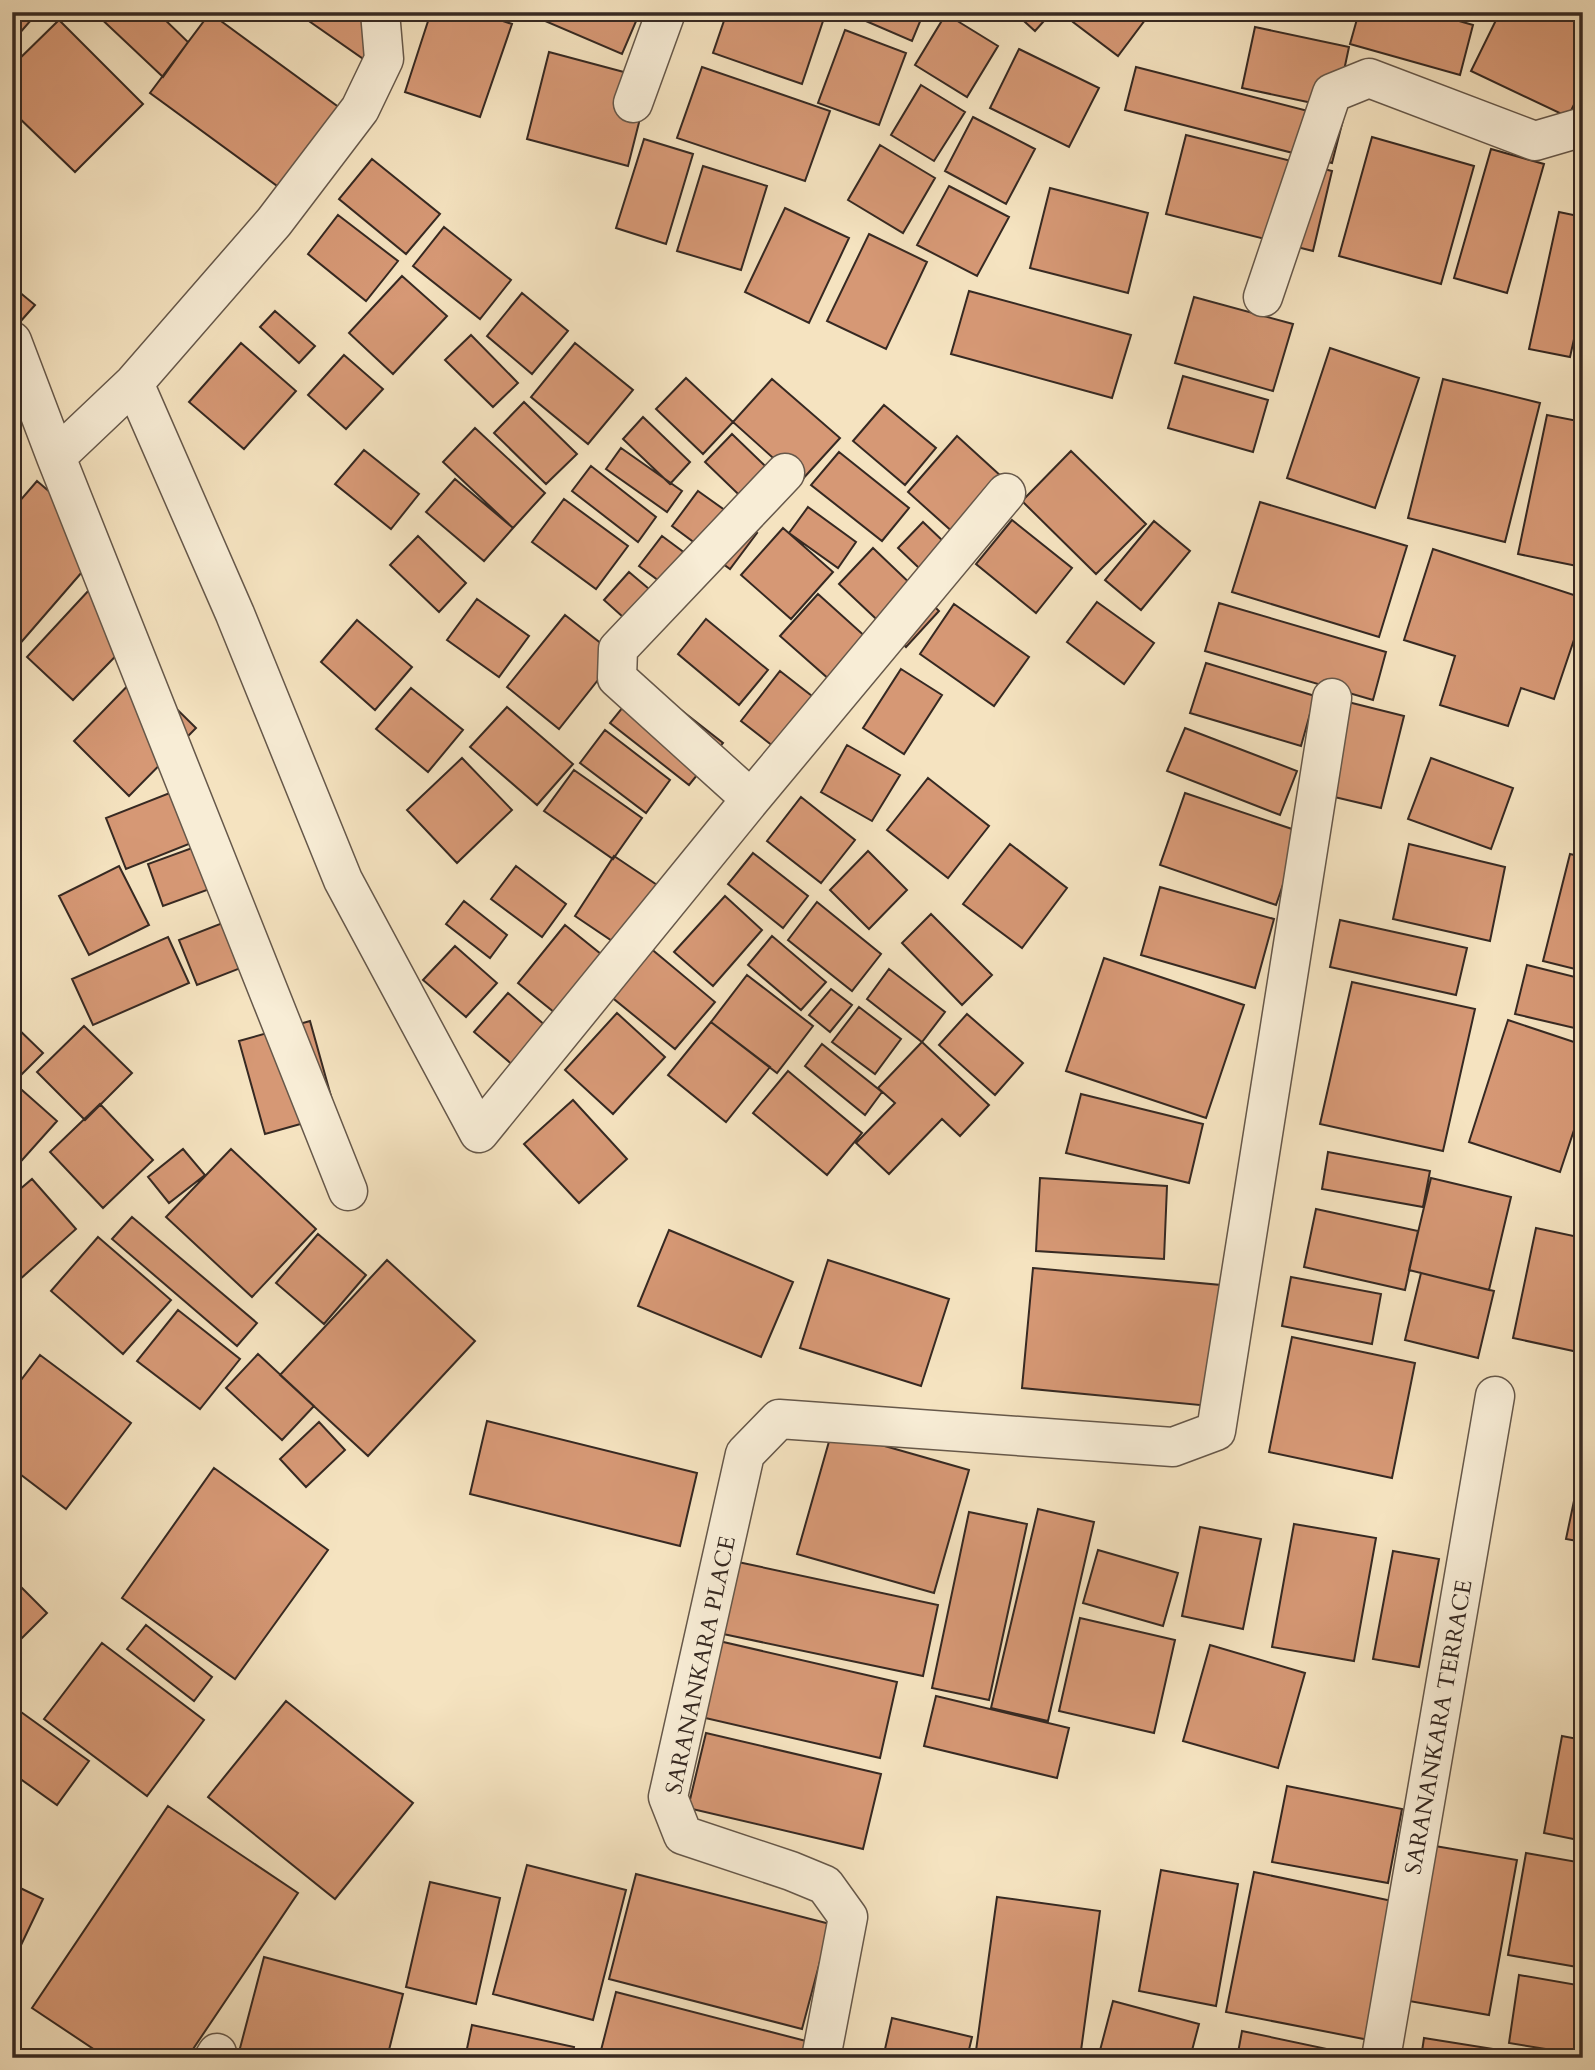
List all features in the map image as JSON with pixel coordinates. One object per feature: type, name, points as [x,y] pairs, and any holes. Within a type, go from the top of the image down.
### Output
[{"type":"street","points":[[56,457],[134,383],[274,222],[360,109],[384,59],[380,12]]},
{"type":"street","points":[[633,103],[666,12]]},
{"type":"street","points":[[1262,297],[1332,93],[1369,78],[1535,141],[1583,127]]},
{"type":"street","points":[[12,341],[348,1191]]},
{"type":"street","points":[[134,383],[235,614],[343,880],[479,1133],[751,799],[1006,493]]},
{"type":"street","points":[[751,799],[617,678],[618,649],[785,473]]},
{"type":"street","name":"SARANANKARA PLACE","points":[[821,2058],[848,1917],[825,1885],[683,1835],[668,1797],[745,1454],[779,1419],[1173,1447],[1216,1431],[1332,698]]},
{"type":"street","name":"SARANANKARA TERRACE","points":[[1381,2058],[1495,1396]]},
{"type":"building","points":[[12,12],[38,12],[12,42]]},
{"type":"building","points":[[94,12],[157,12],[188,42],[163,77]]},
{"type":"building","points":[[296,12],[372,12],[372,65]]},
{"type":"building","points":[[431,12],[476,12],[512,24],[480,117],[405,92]]},
{"type":"building","points":[[540,12],[640,12],[622,54],[538,18]]},
{"type":"building","points":[[727,12],[826,12],[802,84],[713,53]]},
{"type":"building","points":[[845,12],[924,12],[912,41]]},
{"type":"building","points":[[1014,12],[1052,12],[1035,31]]},
{"type":"building","points":[[1081,12],[1151,12],[1118,56],[1073,22]]},
{"type":"building","points":[[1359,12],[1428,12],[1473,25],[1460,75],[1350,44]]},
{"type":"building","points":[[1500,12],[1583,12],[1583,86],[1568,117],[1471,71]]},
{"type":"building","points":[[210,13],[344,111],[284,191],[150,93]]},
{"type":"building","points":[[946,14],[998,46],[967,97],[915,65]]},
{"type":"building","points":[[59,20],[143,104],[75,172],[12,111],[12,66]]},
{"type":"building","points":[[1255,27],[1349,47],[1336,108],[1242,88]]},
{"type":"building","points":[[845,30],[906,53],[879,125],[818,103]]},
{"type":"building","points":[[1019,49],[1099,88],[1069,147],[990,108]]},
{"type":"building","points":[[549,52],[650,79],[628,166],[527,139]]},
{"type":"building","points":[[702,67],[830,111],[805,181],[677,138]]},
{"type":"building","points":[[1136,67],[1343,120],[1332,163],[1125,110]]},
{"type":"building","points":[[921,85],[965,112],[934,161],[891,135]]},
{"type":"building","points":[[973,117],[1035,149],[1006,204],[945,171]]},
{"type":"building","points":[[1186,135],[1332,171],[1313,251],[1166,214]]},
{"type":"building","points":[[1372,137],[1474,166],[1441,284],[1339,256]]},
{"type":"building","points":[[644,139],[693,154],[666,244],[616,228]]},
{"type":"building","points":[[880,145],[935,178],[903,233],[848,200]]},
{"type":"building","points":[[1491,149],[1544,164],[1507,293],[1454,278]]},
{"type":"building","points":[[372,159],[440,214],[406,254],[339,199]]},
{"type":"building","points":[[703,166],[767,186],[741,270],[677,251]]},
{"type":"building","points":[[949,186],[1009,217],[977,276],[917,245]]},
{"type":"building","points":[[1050,188],[1148,213],[1128,293],[1030,268]]},
{"type":"building","points":[[785,208],[849,238],[809,323],[745,292]]},
{"type":"building","points":[[1559,212],[1583,217],[1583,299],[1570,357],[1529,349]]},
{"type":"building","points":[[338,215],[398,261],[366,301],[308,254]]},
{"type":"building","points":[[444,227],[511,280],[480,319],[413,266]]},
{"type":"building","points":[[869,234],[927,262],[886,349],[827,321]]},
{"type":"building","points":[[402,276],[447,316],[393,374],[349,333]]},
{"type":"building","points":[[12,286],[35,305],[12,331]]},
{"type":"building","points":[[969,291],[1131,335],[1112,398],[951,354]]},
{"type":"building","points":[[522,293],[568,331],[532,374],[487,336]]},
{"type":"building","points":[[1194,297],[1293,324],[1273,391],[1175,363]]},
{"type":"building","points":[[275,311],[315,346],[299,363],[260,327]]},
{"type":"building","points":[[471,335],[518,383],[493,407],[445,360]]},
{"type":"building","points":[[241,343],[296,391],[244,449],[189,402]]},
{"type":"building","points":[[575,343],[633,390],[588,444],[531,397]]},
{"type":"building","points":[[1330,348],[1419,378],[1375,508],[1287,478]]},
{"type":"building","points":[[344,355],[383,389],[346,429],[308,395]]},
{"type":"building","points":[[1183,376],[1268,400],[1253,452],[1168,428]]},
{"type":"building","points":[[686,378],[733,422],[703,454],[656,409]]},
{"type":"building","points":[[772,379],[840,438],[800,482],[733,422]]},
{"type":"building","points":[[1443,379],[1540,403],[1505,542],[1408,518]]},
{"type":"building","points":[[524,402],[577,454],[546,484],[494,433]]},
{"type":"building","points":[[884,405],[936,448],[905,485],[853,441]]},
{"type":"building","points":[[1547,415],[1583,422],[1582,567],[1518,554]]},
{"type":"building","points":[[643,417],[690,462],[670,484],[623,439]]},
{"type":"building","points":[[475,428],[545,493],[513,528],[443,462]]},
{"type":"building","points":[[732,434],[789,489],[762,517],[705,462]]},
{"type":"building","points":[[957,436],[1024,497],[974,551],[908,492]]},
{"type":"building","points":[[621,448],[682,491],[667,512],[606,469]]},
{"type":"building","points":[[364,450],[419,494],[391,529],[335,484]]},
{"type":"building","points":[[1071,451],[1146,524],[1096,574],[1022,501]]},
{"type":"building","points":[[839,452],[909,508],[882,541],[811,485]]},
{"type":"building","points":[[591,466],[656,517],[638,542],[572,491]]},
{"type":"building","points":[[455,479],[513,528],[484,561],[426,512]]},
{"type":"building","points":[[37,481],[108,542],[17,647],[12,643],[12,510]]},
{"type":"building","points":[[698,491],[757,533],[730,569],[672,526]]},
{"type":"building","points":[[564,499],[628,546],[596,589],[532,542]]},
{"type":"building","points":[[1260,502],[1407,546],[1379,637],[1232,592]]},
{"type":"building","points":[[808,507],[856,542],[838,568],[789,533]]},
{"type":"building","points":[[1012,520],[1072,568],[1036,613],[976,564]]},
{"type":"building","points":[[1154,521],[1190,551],[1141,610],[1105,580]]},
{"type":"building","points":[[923,522],[964,561],[939,587],[898,548]]},
{"type":"building","points":[[783,528],[833,572],[791,619],[741,575]]},
{"type":"building","points":[[418,536],[466,583],[439,612],[390,565]]},
{"type":"building","points":[[662,536],[705,568],[682,598],[639,566]]},
{"type":"building","points":[[873,548],[939,611],[906,647],[839,584]]},
{"type":"building","points":[[1433,549],[1583,598],[1583,613],[1554,699],[1521,688],[1508,726],[1440,705],[1455,656],[1404,640]]},
{"type":"building","points":[[629,572],[668,605],[642,634],[604,600]]},
{"type":"building","points":[[90,589],[137,634],[73,700],[27,657]]},
{"type":"building","points":[[818,594],[868,639],[830,680],[780,636]]},
{"type":"building","points":[[477,599],[529,636],[499,677],[447,640]]},
{"type":"building","points":[[1097,602],[1154,643],[1124,684],[1067,642]]},
{"type":"building","points":[[1219,603],[1386,652],[1373,700],[1205,651]]},
{"type":"building","points":[[954,604],[1029,657],[994,706],[920,654]]},
{"type":"building","points":[[565,615],[617,656],[559,729],[507,687]]},
{"type":"building","points":[[706,619],[768,670],[739,705],[678,654]]},
{"type":"building","points":[[357,620],[412,667],[375,710],[321,662]]},
{"type":"building","points":[[1206,663],[1315,696],[1301,746],[1190,713]]},
{"type":"building","points":[[901,669],[942,695],[904,754],[863,728]]},
{"type":"building","points":[[780,671],[826,707],[787,757],[741,721]]},
{"type":"building","points":[[140,673],[196,728],[129,796],[74,741]]},
{"type":"building","points":[[644,681],[723,743],[689,785],[610,723]]},
{"type":"building","points":[[411,688],[463,730],[428,772],[376,729]]},
{"type":"building","points":[[1348,702],[1404,716],[1381,808],[1326,795]]},
{"type":"building","points":[[507,707],[573,764],[537,805],[470,747]]},
{"type":"building","points":[[1185,728],[1297,771],[1280,815],[1167,771]]},
{"type":"building","points":[[605,730],[670,780],[646,813],[580,763]]},
{"type":"building","points":[[847,745],[900,775],[872,821],[821,792]]},
{"type":"building","points":[[462,758],[512,810],[457,863],[407,810]]},
{"type":"building","points":[[1431,758],[1513,788],[1491,849],[1408,819]]},
{"type":"building","points":[[574,770],[642,818],[613,859],[544,811]]},
{"type":"building","points":[[928,778],[989,826],[948,878],[887,830]]},
{"type":"building","points":[[190,785],[209,836],[126,869],[106,818]]},
{"type":"building","points":[[1185,793],[1301,832],[1276,905],[1160,865]]},
{"type":"building","points":[[801,797],[855,840],[821,883],[767,841]]},
{"type":"building","points":[[214,840],[229,882],[163,906],[148,864]]},
{"type":"building","points":[[1010,844],[1067,888],[1022,948],[963,904]]},
{"type":"building","points":[[1409,844],[1505,867],[1490,941],[1393,919]]},
{"type":"building","points":[[868,851],[907,890],[869,929],[830,890]]},
{"type":"building","points":[[753,853],[808,896],[783,928],[728,884]]},
{"type":"building","points":[[1570,854],[1583,857],[1583,971],[1543,961]]},
{"type":"building","points":[[614,856],[675,897],[636,957],[575,916]]},
{"type":"building","points":[[119,866],[149,925],[89,955],[59,896]]},
{"type":"building","points":[[516,866],[566,904],[542,937],[491,899]]},
{"type":"building","points":[[1160,887],[1274,919],[1255,988],[1141,955]]},
{"type":"building","points":[[725,896],[762,930],[713,986],[674,952]]},
{"type":"building","points":[[464,901],[507,935],[490,958],[446,924]]},
{"type":"building","points":[[817,902],[881,954],[852,991],[788,940]]},
{"type":"building","points":[[931,914],[992,975],[962,1005],[902,943]]},
{"type":"building","points":[[243,915],[261,960],[197,985],[179,940]]},
{"type":"building","points":[[1340,920],[1467,948],[1456,995],[1330,967]]},
{"type":"building","points":[[565,925],[612,963],[565,1021],[518,983]]},
{"type":"building","points":[[772,936],[826,982],[801,1010],[748,965]]},
{"type":"building","points":[[168,937],[189,983],[93,1025],[72,979]]},
{"type":"building","points":[[455,946],[497,983],[466,1017],[423,980]]},
{"type":"building","points":[[649,947],[715,1002],[675,1049],[609,995]]},
{"type":"building","points":[[1104,958],[1244,1005],[1206,1118],[1066,1071]]},
{"type":"building","points":[[1527,965],[1583,979],[1583,1030],[1515,1014]]},
{"type":"building","points":[[889,969],[945,1012],[922,1042],[867,999]]},
{"type":"building","points":[[747,975],[813,1026],[777,1073],[711,1022]]},
{"type":"building","points":[[1352,982],[1475,1009],[1443,1151],[1320,1124]]},
{"type":"building","points":[[831,989],[852,1005],[830,1032],[809,1015]]},
{"type":"building","points":[[508,993],[562,1040],[528,1078],[474,1032]]},
{"type":"building","points":[[859,1007],[901,1039],[875,1074],[832,1042]]},
{"type":"building","points":[[617,1013],[665,1057],[613,1114],[565,1070]]},
{"type":"building","points":[[967,1014],[1023,1063],[995,1095],[939,1045]]},
{"type":"building","points":[[1508,1020],[1583,1045],[1583,1103],[1560,1172],[1469,1142]]},
{"type":"building","points":[[310,1021],[336,1114],[265,1134],[239,1041]]},
{"type":"building","points":[[711,1022],[770,1067],[726,1122],[668,1075]]},
{"type":"building","points":[[12,1023],[43,1053],[12,1084]]},
{"type":"building","points":[[84,1026],[132,1073],[85,1120],[37,1072]]},
{"type":"building","points":[[922,1042],[989,1105],[960,1136],[942,1119],[889,1174],[856,1143],[895,1103],[878,1088]]},
{"type":"building","points":[[822,1044],[882,1092],[865,1115],[805,1066]]},
{"type":"building","points":[[788,1071],[862,1133],[827,1175],[753,1113]]},
{"type":"building","points":[[14,1083],[57,1121],[15,1168],[12,1165]]},
{"type":"building","points":[[1081,1094],[1203,1124],[1189,1183],[1066,1153]]},
{"type":"building","points":[[573,1100],[627,1159],[579,1203],[524,1144]]},
{"type":"building","points":[[100,1104],[153,1160],[103,1208],[50,1152]]},
{"type":"building","points":[[183,1149],[205,1175],[169,1203],[148,1177]]},
{"type":"building","points":[[231,1149],[316,1229],[252,1297],[166,1217]]},
{"type":"building","points":[[1328,1152],[1430,1171],[1423,1207],[1322,1189]]},
{"type":"building","points":[[1040,1178],[1167,1186],[1164,1259],[1036,1251]]},
{"type":"building","points":[[1431,1178],[1511,1197],[1489,1290],[1409,1270]]},
{"type":"building","points":[[32,1179],[76,1229],[18,1281],[12,1275],[12,1196]]},
{"type":"building","points":[[1316,1209],[1418,1231],[1405,1290],[1304,1267]]},
{"type":"building","points":[[132,1217],[257,1323],[237,1346],[112,1239]]},
{"type":"building","points":[[1536,1228],[1583,1238],[1583,1331],[1578,1352],[1513,1338]]},
{"type":"building","points":[[669,1230],[793,1282],[761,1357],[638,1306]]},
{"type":"building","points":[[318,1234],[366,1275],[324,1324],[276,1283]]},
{"type":"building","points":[[98,1237],[171,1300],[123,1354],[51,1291]]},
{"type":"building","points":[[387,1260],[475,1341],[368,1456],[280,1375]]},
{"type":"building","points":[[828,1260],[949,1299],[921,1386],[800,1348]]},
{"type":"building","points":[[1033,1268],[1221,1285],[1210,1406],[1022,1388]]},
{"type":"building","points":[[1421,1273],[1494,1291],[1478,1358],[1405,1340]]},
{"type":"building","points":[[1291,1277],[1381,1294],[1372,1344],[1282,1326]]},
{"type":"building","points":[[178,1310],[240,1359],[200,1409],[137,1361]]},
{"type":"building","points":[[1292,1337],[1415,1363],[1392,1478],[1269,1452]]},
{"type":"building","points":[[258,1354],[314,1406],[282,1440],[226,1388]]},
{"type":"building","points":[[40,1355],[131,1423],[66,1509],[12,1468],[12,1392]]},
{"type":"building","points":[[487,1421],[697,1473],[680,1546],[470,1494]]},
{"type":"building","points":[[319,1422],[345,1450],[306,1487],[280,1459]]},
{"type":"building","points":[[832,1431],[969,1470],[934,1593],[797,1554]]},
{"type":"building","points":[[1583,1458],[1583,1542],[1566,1539]]},
{"type":"building","points":[[214,1468],[328,1550],[235,1679],[122,1598]]},
{"type":"building","points":[[1038,1509],[1094,1522],[1048,1721],[991,1708]]},
{"type":"building","points":[[969,1512],[1027,1524],[989,1700],[932,1688]]},
{"type":"building","points":[[1294,1524],[1376,1538],[1354,1661],[1272,1647]]},
{"type":"building","points":[[1200,1527],[1261,1539],[1243,1629],[1182,1616]]},
{"type":"building","points":[[1098,1550],[1178,1573],[1163,1626],[1083,1603]]},
{"type":"building","points":[[1393,1551],[1439,1559],[1419,1667],[1373,1659]]},
{"type":"building","points":[[738,1562],[938,1605],[923,1676],[723,1634]]},
{"type":"building","points":[[12,1578],[47,1613],[12,1648]]},
{"type":"building","points":[[1080,1618],[1175,1640],[1154,1733],[1059,1711]]},
{"type":"building","points":[[146,1625],[212,1677],[194,1701],[127,1649]]},
{"type":"building","points":[[719,1641],[897,1682],[880,1758],[701,1717]]},
{"type":"building","points":[[102,1643],[204,1720],[147,1796],[44,1719]]},
{"type":"building","points":[[1210,1645],[1305,1673],[1278,1768],[1183,1741]]},
{"type":"building","points":[[936,1696],[1069,1728],[1057,1778],[924,1746]]},
{"type":"building","points":[[286,1701],[413,1803],[335,1899],[208,1797]]},
{"type":"building","points":[[21,1712],[89,1761],[57,1805],[12,1773],[12,1724]]},
{"type":"building","points":[[706,1733],[881,1774],[863,1849],[688,1808]]},
{"type":"building","points":[[1562,1736],[1583,1740],[1583,1841],[1544,1833]]},
{"type":"building","points":[[1287,1786],[1402,1809],[1388,1883],[1272,1862]]},
{"type":"building","points":[[168,1806],[298,1893],[187,2058],[107,2058],[32,2008]]},
{"type":"building","points":[[1435,1846],[1517,1860],[1489,2015],[1409,2001]]},
{"type":"building","points":[[1526,1853],[1583,1863],[1583,1968],[1508,1955]]},
{"type":"building","points":[[527,1865],[626,1890],[593,2020],[493,1994]]},
{"type":"building","points":[[1161,1870],[1238,1884],[1216,2006],[1139,1991]]},
{"type":"building","points":[[1254,1872],[1397,1902],[1369,2040],[1226,2012]]},
{"type":"building","points":[[636,1874],[830,1924],[802,2029],[609,1979]]},
{"type":"building","points":[[430,1882],[500,1898],[476,2004],[406,1987]]},
{"type":"building","points":[[12,1884],[43,1899],[12,1964]]},
{"type":"building","points":[[997,1897],[1100,1911],[1080,2058],[975,2058]]},
{"type":"building","points":[[264,1957],[403,1994],[387,2058],[262,2058],[239,2052]]},
{"type":"building","points":[[1519,1975],[1583,1986],[1583,2055],[1509,2043]]},
{"type":"building","points":[[616,1992],[806,2041],[802,2058],[599,2058]]},
{"type":"building","points":[[1113,2001],[1199,2024],[1190,2058],[1098,2058]]},
{"type":"building","points":[[892,2018],[972,2037],[967,2058],[883,2058]]},
{"type":"building","points":[[472,2025],[574,2047],[572,2058],[465,2058]]},
{"type":"building","points":[[1242,2031],[1365,2057],[1237,2058]]},
{"type":"building","points":[[1424,2038],[1550,2058],[1421,2058]]}]
